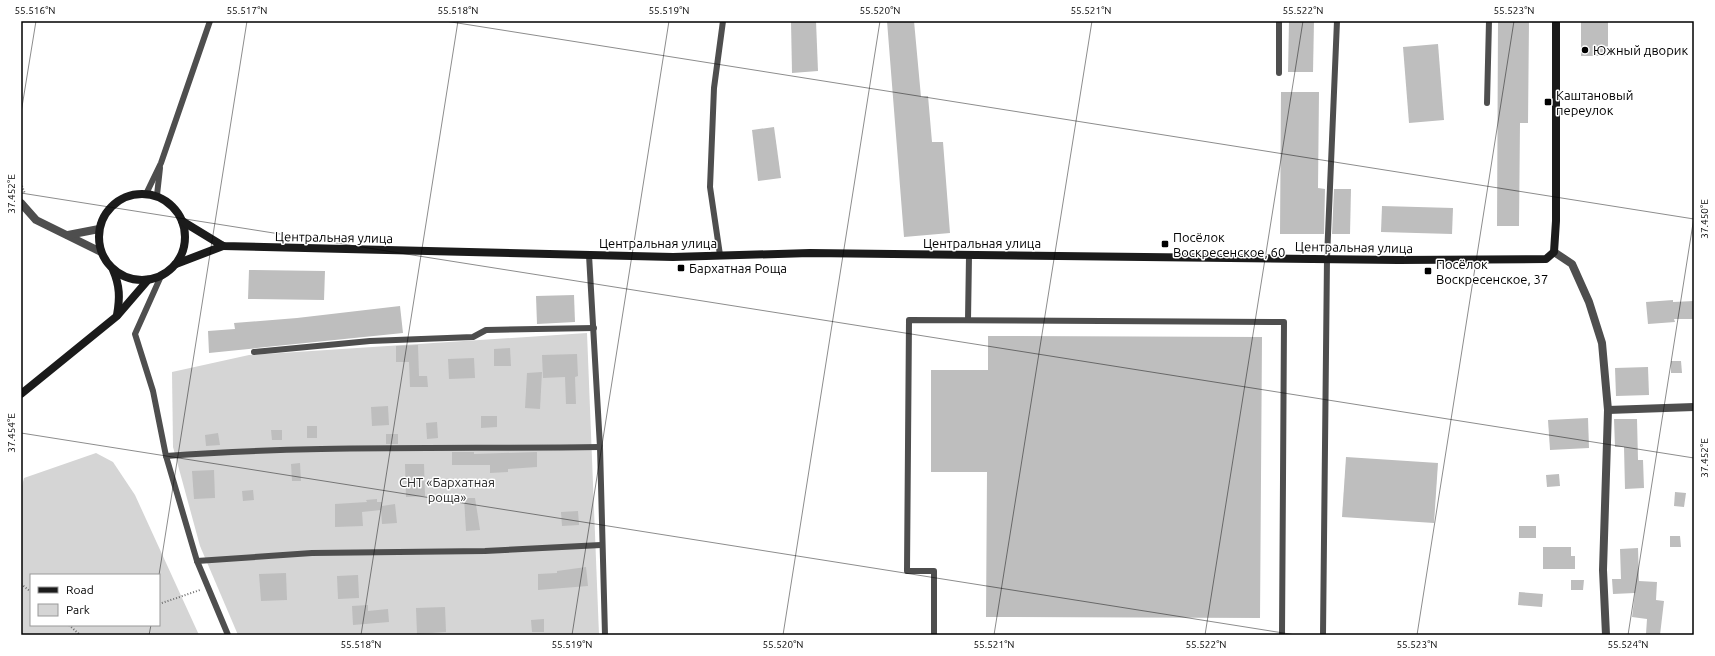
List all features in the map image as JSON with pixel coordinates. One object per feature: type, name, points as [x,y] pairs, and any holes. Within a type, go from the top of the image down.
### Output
[{"type":"main road","points":[[1554,252],[1556,221],[1556,21]]},
{"type":"main road","points":[[176,264],[183,250],[185,236],[182,221],[176,211],[157,195],[134,194],[121,198],[107,212],[99,229],[98,240],[101,252],[106,262],[123,277],[134,280],[148,280],[161,276],[176,264],[223,246]]},
{"type":"main road","name":"Центральная улица","points":[[182,221],[223,246],[673,257],[810,253],[969,256],[1051,255],[1398,260],[1532,260],[1546,259],[1554,252]]},
{"type":"main road","points":[[114,270],[120,296],[117,316]]},
{"type":"main road","points":[[21,394],[117,316],[148,280]]},
{"type":"street","points":[[21,203],[36,220],[101,252]]},
{"type":"street","points":[[68,235],[99,229]]},
{"type":"street","points":[[1554,252],[1572,264],[1589,302],[1602,343],[1608,410],[1604,570],[1606,635]]},
{"type":"street","points":[[1608,410],[1694,406]]},
{"type":"lane","points":[[146,194],[161,163],[210,21]]},
{"type":"lane","points":[[720,255],[710,187],[714,88],[723,21]]},
{"type":"lane","points":[[1279,21],[1279,73]]},
{"type":"lane","points":[[1323,635],[1327,258],[1337,21]]},
{"type":"lane","points":[[1487,104],[1489,21]]},
{"type":"lane","points":[[157,195],[161,163]]},
{"type":"lane","points":[[590,255],[600,447],[601,545],[605,635]]},
{"type":"lane","points":[[968,320],[969,256]]},
{"type":"lane","points":[[161,276],[136,334],[153,391],[166,456],[197,561],[207,588],[228,635]]},
{"type":"lane","points":[[934,635],[934,571],[907,571],[909,320],[1284,322],[1282,635]]},
{"type":"lane","points":[[254,352],[370,341],[473,337],[486,330],[594,328]]},
{"type":"lane","points":[[166,456],[237,450],[320,448],[600,447]]},
{"type":"lane","points":[[197,561],[312,553],[486,551],[601,545]]},
{"type":"path","points":[[21,584],[30,591]]},
{"type":"path","points":[[160,604],[207,588]]},
{"type":"path","points":[[70,626],[80,635]]},
{"type":"green space","name":"СНТ «Бархатная роща»","points":[[587,333],[599,635],[238,635],[200,546],[173,447],[172,372],[249,355]]},
{"type":"green space","points":[[96,453],[113,462],[135,495],[199,635],[21,635],[21,490],[24,478]]},
{"type":"building","points":[[791,21],[816,21],[818,71],[792,73]]},
{"type":"building","points":[[887,21],[914,21],[921,97],[928,96],[932,142],[943,142],[950,233],[904,237]]},
{"type":"building","points":[[1289,21],[1314,21],[1313,72],[1288,72]]},
{"type":"building","points":[[1498,21],[1529,21],[1528,123],[1520,123],[1519,226],[1497,226]]},
{"type":"building","points":[[1581,21],[1608,21],[1608,56],[1581,56]]},
{"type":"building","points":[[1438,44],[1444,120],[1409,123],[1403,47]]},
{"type":"building","points":[[1281,92],[1319,92],[1318,188],[1325,189],[1324,234],[1280,234]]},
{"type":"building","points":[[774,127],[781,178],[758,181],[752,130]]},
{"type":"building","points":[[1334,189],[1351,189],[1350,234],[1332,234]]},
{"type":"building","points":[[1382,206],[1453,208],[1452,234],[1381,232]]},
{"type":"building","points":[[249,270],[325,271],[324,300],[248,299]]},
{"type":"building","points":[[574,295],[575,322],[537,324],[536,296]]},
{"type":"building","points":[[1673,300],[1673,302],[1694,301],[1694,319],[1674,319],[1675,322],[1648,324],[1646,302]]},
{"type":"building","points":[[400,306],[403,333],[209,353],[208,331],[235,329],[234,323],[297,318]]},
{"type":"building","points":[[988,336],[1262,337],[1260,618],[986,617],[987,472],[931,472],[931,370],[988,370]]},
{"type":"building","points":[[418,345],[419,376],[427,376],[428,387],[410,387],[409,362],[396,362],[396,346]]},
{"type":"building","points":[[510,348],[511,366],[494,366],[494,349]]},
{"type":"building","points":[[577,354],[578,376],[575,377],[576,404],[566,404],[565,377],[543,378],[542,355]]},
{"type":"building","points":[[474,358],[475,378],[449,379],[448,359]]},
{"type":"building","points":[[1671,361],[1681,361],[1682,373],[1671,373]]},
{"type":"building","points":[[1648,367],[1649,395],[1616,396],[1615,368]]},
{"type":"building","points":[[542,372],[540,409],[525,408],[527,373]]},
{"type":"building","points":[[388,406],[389,425],[372,426],[371,407]]},
{"type":"building","points":[[481,416],[497,416],[497,427],[481,428]]},
{"type":"building","points":[[1588,418],[1589,448],[1550,450],[1548,420]]},
{"type":"building","points":[[1614,419],[1637,419],[1638,460],[1643,460],[1644,488],[1625,489],[1624,447],[1615,447]]},
{"type":"building","points":[[437,422],[438,438],[427,439],[426,423]]},
{"type":"building","points":[[307,426],[317,426],[317,438],[307,438]]},
{"type":"building","points":[[271,430],[282,430],[282,440],[272,440]]},
{"type":"building","points":[[218,433],[220,445],[206,446],[205,435]]},
{"type":"building","points":[[386,434],[398,434],[398,444],[386,444]]},
{"type":"building","points":[[452,452],[474,452],[474,454],[537,452],[537,467],[508,469],[508,472],[490,473],[490,465],[452,465]]},
{"type":"building","points":[[1346,457],[1438,463],[1434,523],[1342,517]]},
{"type":"building","points":[[300,463],[301,481],[292,481],[291,464]]},
{"type":"building","points":[[405,464],[424,464],[425,496],[406,497]]},
{"type":"building","points":[[214,470],[215,498],[194,499],[192,471]]},
{"type":"building","points":[[1559,474],[1560,486],[1547,487],[1546,475]]},
{"type":"building","points":[[253,490],[254,500],[243,501],[242,491]]},
{"type":"building","points":[[1675,492],[1686,493],[1684,507],[1674,506]]},
{"type":"building","points":[[464,498],[475,498],[480,530],[466,531]]},
{"type":"building","points":[[377,499],[377,502],[382,502],[382,506],[395,504],[397,523],[382,524],[381,510],[362,512],[363,526],[335,527],[335,504],[367,502],[366,500]]},
{"type":"building","points":[[578,511],[579,525],[562,526],[561,512]]},
{"type":"building","points":[[1519,526],[1536,526],[1536,538],[1519,538]]},
{"type":"building","points":[[1670,536],[1680,536],[1681,547],[1670,547]]},
{"type":"building","points":[[1543,547],[1571,547],[1571,556],[1575,556],[1575,569],[1543,569]]},
{"type":"building","points":[[1638,548],[1639,581],[1657,582],[1656,600],[1664,601],[1660,635],[1646,634],[1647,619],[1632,617],[1635,593],[1613,594],[1612,579],[1621,579],[1620,549]]},
{"type":"building","points":[[586,567],[588,586],[538,590],[538,574],[557,573],[557,571]]},
{"type":"building","points":[[286,573],[287,600],[261,601],[259,574]]},
{"type":"building","points":[[358,575],[359,598],[338,599],[337,576]]},
{"type":"building","points":[[1571,580],[1584,580],[1583,590],[1571,590]]},
{"type":"building","points":[[1519,592],[1543,594],[1542,607],[1518,605]]},
{"type":"building","points":[[368,605],[368,611],[388,609],[389,622],[353,625],[352,606]]},
{"type":"building","points":[[445,607],[446,632],[417,634],[416,608]]},
{"type":"building","points":[[544,619],[544,632],[532,632],[531,620]]},
{"type":"place","name":"Южный дворик","points":[[1585,50]]},
{"type":"place","name":"Каштановый переулок","points":[[1548,102]]},
{"type":"place","name":"Посёлок Воскресенское, 60","points":[[1165,244]]},
{"type":"place","name":"Бархатная Роща","points":[[681,268]]},
{"type":"place","name":"Посёлок Воскресенское, 37","points":[[1428,271]]}]
